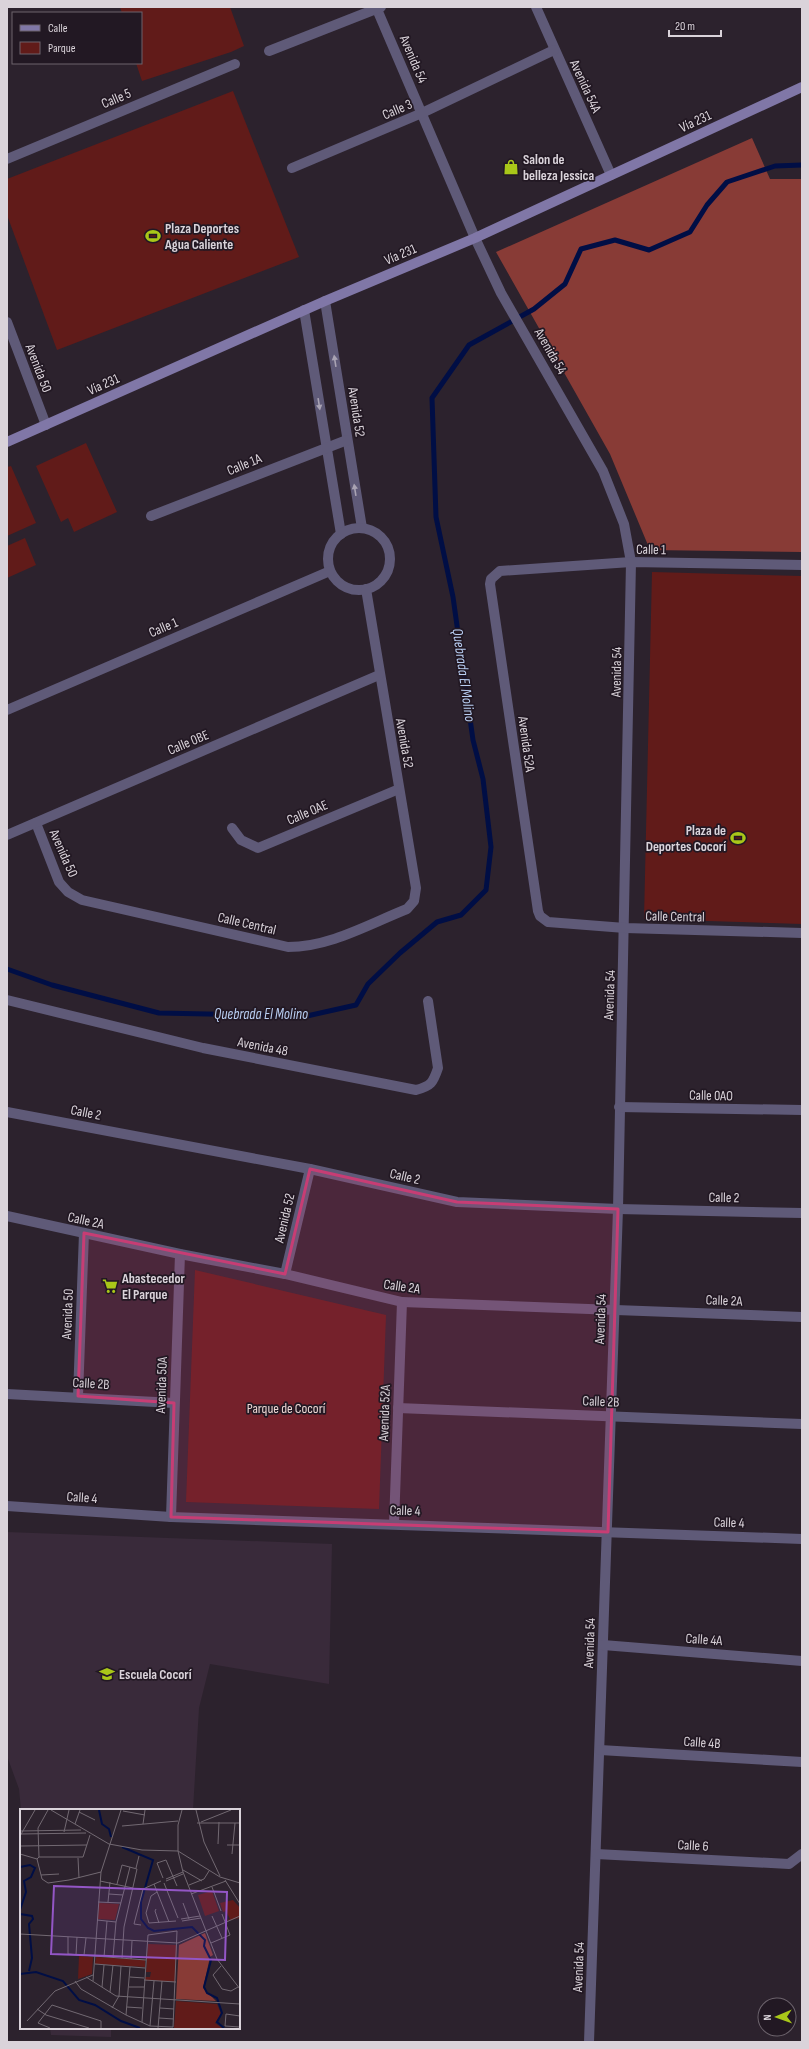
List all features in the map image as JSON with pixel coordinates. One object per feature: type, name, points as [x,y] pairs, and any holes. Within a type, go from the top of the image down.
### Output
[{"type":"main road","name":"Vía 231","points":[[7,442],[304,310],[475,238],[802,88]]},
{"type":"street","name":"Avenida 54A","points":[[536,7],[611,175]]},
{"type":"street","points":[[270,51],[378,8]]},
{"type":"street","name":"Avenida 54","points":[[378,8],[475,238],[501,293],[603,471],[624,524],[631,562],[625,928],[619,1107],[618,1209],[608,1532],[589,2042]]},
{"type":"street","name":"Calle 3","points":[[292,168],[422,113],[554,50]]},
{"type":"street","name":"Calle 5","points":[[7,159],[235,64]]},
{"type":"street","name":"Avenida 52","points":[[325,301],[362,528]]},
{"type":"street","points":[[304,310],[341,534]]},
{"type":"street","name":"Avenida 50","points":[[7,322],[46,424]]},
{"type":"street","name":"Calle 1A","points":[[151,516],[347,440]]},
{"type":"street","points":[[362,528],[372,531],[381,537],[388,546],[390,557],[389,568],[384,578],[376,585],[366,590],[351,589],[339,582],[330,570],[328,563],[331,547],[341,534],[351,529],[362,528]]},
{"type":"street","name":"Calle 1","points":[[500,571],[631,562],[802,565]]},
{"type":"street","name":"Calle 1","points":[[7,710],[330,570]]},
{"type":"street","name":"Avenida 52A","points":[[500,571],[491,579],[490,584],[538,911],[540,916],[548,922]]},
{"type":"street","name":"Avenida 52","points":[[366,590],[379,675],[416,888],[414,901]]},
{"type":"street","name":"Calle 0BE","points":[[7,835],[379,675]]},
{"type":"street","name":"Calle 0AE","points":[[232,828],[241,840],[258,848],[399,789]]},
{"type":"street","name":"Avenida 50","points":[[36,823],[59,882],[68,892]]},
{"type":"street","name":"Calle Central","points":[[68,892],[82,900],[288,947],[306,947],[322,943],[407,909],[414,901]]},
{"type":"street","name":"Calle Central","points":[[548,922],[625,928],[802,933]]},
{"type":"street","name":"Avenida 48","points":[[7,1000],[203,1048],[416,1090],[428,1087],[435,1078],[438,1068],[428,1001]]},
{"type":"street","name":"Calle 0AO","points":[[619,1107],[802,1110]]},
{"type":"street","name":"Calle 2","points":[[7,1112],[310,1169],[457,1202],[618,1209],[802,1213]]},
{"type":"street","name":"Avenida 52","points":[[285,1274],[310,1169]]},
{"type":"street","name":"Calle 2A","points":[[7,1216],[180,1254],[285,1274],[402,1302],[802,1317]]},
{"type":"street","name":"Avenida 50","points":[[78,1396],[84,1233]]},
{"type":"street","name":"Avenida 50A","points":[[171,1517],[180,1254]]},
{"type":"street","name":"Avenida 52A","points":[[394,1524],[402,1302]]},
{"type":"street","name":"Calle 2B","points":[[7,1394],[78,1396],[174,1403]]},
{"type":"street","name":"Calle 2B","points":[[398,1408],[612,1415],[802,1424]]},
{"type":"street","name":"Calle 4","points":[[7,1506],[171,1517],[802,1539]]},
{"type":"street","name":"Calle 4A","points":[[603,1645],[802,1661]]},
{"type":"street","name":"Calle 4B","points":[[600,1750],[802,1762]]},
{"type":"street","name":"Calle 6","points":[[596,1854],[789,1864],[802,1854]]},
{"type":"highlighted area","points":[[310,1169],[457,1202],[618,1209],[608,1532],[171,1517],[174,1403],[78,1396],[84,1233],[285,1274]]},
{"type":"shaded area","points":[[752,138],[770,179],[802,179],[802,552],[650,550],[610,454],[496,252]]},
{"type":"shaded area","name":"Escuela Cocorí","points":[[7,1532],[332,1544],[329,1684],[210,1664],[199,1708],[193,1809],[21,1809],[19,1789],[7,1756]]},
{"type":"shaded area","points":[[50,2029],[111,2029],[111,2037],[51,2035]]},
{"type":"green space","points":[[120,7],[230,7],[244,46],[231,52],[142,81],[136,64],[142,64],[142,12],[122,12]]},
{"type":"green space","name":"Plaza Deportes Agua Caliente","points":[[233,91],[299,257],[57,350],[7,215],[7,179]]},
{"type":"green space","points":[[86,443],[117,512],[74,532],[68,518],[61,522],[36,466]]},
{"type":"green space","points":[[11,466],[36,523],[7,536],[7,467]]},
{"type":"green space","points":[[25,538],[36,565],[7,578],[7,546]]},
{"type":"green space","points":[[652,572],[802,576],[802,924],[644,919]]},
{"type":"green space","name":"Parque de Cocorí","points":[[195,1270],[386,1315],[379,1509],[186,1502]]},
{"type":"waterway","name":"Quebrada El Molino","points":[[7,969],[52,985],[159,1013],[307,1016],[356,1005],[368,984],[400,953],[437,922],[461,915],[486,890],[491,847],[483,779],[473,740],[453,597],[436,517],[432,398],[469,345],[534,309],[565,284],[581,249],[615,240],[649,250],[690,232],[707,205],[727,182],[775,166],[802,165]]},
{"type":"place","name":"Salon de belleza Jessica","points":[[511,167]]},
{"type":"place","name":"Plaza Deportes Agua Caliente","points":[[153,236]]},
{"type":"place","name":"Plaza de Deportes Cocorí","points":[[738,838]]},
{"type":"place","name":"Abastecedor El Parque","points":[[110,1286]]},
{"type":"place","name":"Escuela Cocorí","points":[[107,1674]]}]
